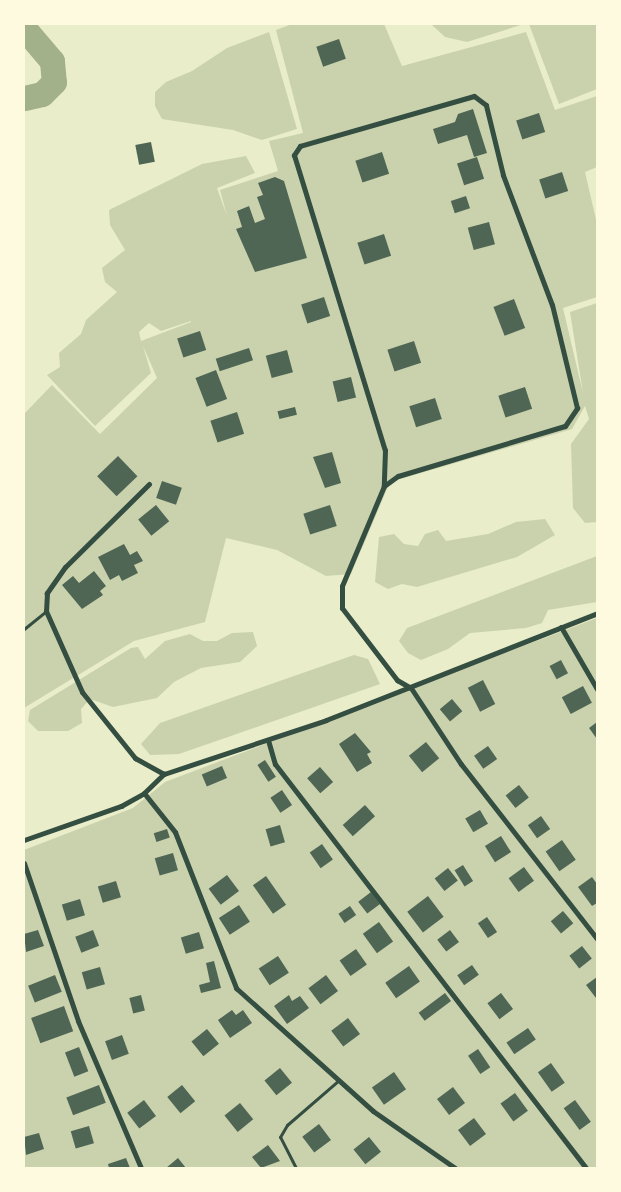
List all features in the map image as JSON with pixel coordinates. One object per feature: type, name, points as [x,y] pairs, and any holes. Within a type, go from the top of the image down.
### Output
[{"type":"street","points":[[384,486],[398,476],[565,426],[577,408],[552,305],[503,174],[486,105],[474,96],[300,146],[294,155],[385,450],[384,486],[342,586],[342,608],[397,680],[411,688],[461,764],[597,939]]},
{"type":"street","points":[[149,484],[65,567],[47,593],[46,611],[93,706],[135,758],[164,774]]},
{"type":"street","points":[[24,840],[144,793],[164,774],[268,740],[411,688],[459,665],[597,613]]},
{"type":"street","points":[[562,627],[597,689]]},
{"type":"street","points":[[268,740],[275,764],[586,1168]]},
{"type":"street","points":[[144,793],[175,832],[236,988],[373,1110],[455,1168]]},
{"type":"street","points":[[24,863],[78,1021],[142,1168]]},
{"type":"lane","points":[[24,629],[46,611]]},
{"type":"lane","points":[[296,1168],[280,1137],[286,1126],[340,1079]]},
{"type":"green space","points":[[292,24],[384,24],[402,66],[526,32],[555,110],[597,96],[597,167],[585,172],[597,224],[597,297],[563,308],[583,393],[570,312],[597,303],[597,522],[585,523],[573,508],[571,444],[589,419],[585,406],[572,429],[390,482],[351,574],[326,576],[277,550],[226,538],[205,622],[134,641],[24,708],[24,414],[52,385],[100,434],[157,378],[143,346],[151,373],[95,426],[47,375],[60,367],[59,353],[81,334],[86,320],[117,292],[105,282],[102,268],[125,250],[110,225],[109,210],[202,164],[246,156],[255,173],[217,188],[227,216],[220,190],[278,171],[269,141],[303,133],[276,30]],"holes":[[[191,322],[141,341],[139,332],[149,323],[161,331]]]},
{"type":"green space","points":[[431,24],[524,24],[467,42],[445,37]]},
{"type":"green space","points":[[529,24],[597,24],[597,89],[559,104]]},
{"type":"green space","points":[[269,32],[297,129],[262,140],[233,130],[162,119],[155,106],[155,92],[166,82],[192,71],[227,48]]},
{"type":"green space","points":[[545,519],[555,535],[517,557],[417,587],[402,584],[388,589],[375,582],[379,537],[394,534],[404,544],[418,546],[425,534],[438,530],[446,541],[488,534],[516,522]]},
{"type":"green space","points":[[597,556],[597,602],[548,610],[542,623],[526,628],[470,633],[448,649],[421,660],[408,653],[399,641],[407,628]]},
{"type":"green space","points":[[597,618],[597,1168],[24,1168],[24,850],[133,808],[165,782]]},
{"type":"green space","points":[[253,632],[257,646],[240,662],[201,668],[174,682],[157,698],[113,707],[90,699],[81,709],[82,723],[68,731],[38,731],[28,721],[30,710],[131,648],[138,647],[145,659],[165,641],[190,634],[203,641],[217,641],[232,633]]},
{"type":"green space","points":[[354,655],[368,659],[380,684],[179,754],[150,755],[141,744],[160,723]]},
{"type":"building","points":[[339,39],[346,59],[323,67],[316,47]]},
{"type":"building","points":[[473,109],[487,153],[474,157],[467,135],[438,144],[433,129],[455,122],[458,114]]},
{"type":"building","points":[[539,113],[545,132],[522,139],[516,120]]},
{"type":"building","points":[[151,142],[155,162],[139,165],[135,145]]},
{"type":"building","points":[[382,152],[389,174],[362,183],[355,161]]},
{"type":"building","points":[[477,157],[484,179],[464,185],[457,163]]},
{"type":"building","points":[[562,172],[568,191],[545,198],[539,179]]},
{"type":"building","points":[[275,177],[284,181],[307,258],[255,272],[236,229],[242,227],[237,211],[249,206],[255,223],[265,219],[257,197],[263,195],[258,183]]},
{"type":"building","points":[[466,196],[470,208],[455,213],[451,201]]},
{"type":"building","points":[[489,222],[495,244],[474,250],[468,228]]},
{"type":"building","points":[[384,234],[391,256],[364,265],[357,243]]},
{"type":"building","points":[[324,297],[330,316],[307,323],[301,304]]},
{"type":"building","points":[[514,299],[525,328],[505,336],[493,307]]},
{"type":"building","points":[[200,331],[206,350],[183,357],[177,338]]},
{"type":"building","points":[[414,341],[421,363],[394,372],[387,350]]},
{"type":"building","points":[[249,348],[253,360],[220,371],[216,359]]},
{"type":"building","points":[[287,350],[293,372],[272,378],[266,356]]},
{"type":"building","points":[[216,370],[227,399],[207,407],[195,378]]},
{"type":"building","points":[[351,377],[356,397],[338,402],[333,382]]},
{"type":"building","points":[[525,387],[532,409],[505,418],[498,396]]},
{"type":"building","points":[[435,398],[442,419],[416,427],[409,406]]},
{"type":"building","points":[[295,407],[297,415],[279,419],[278,411]]},
{"type":"building","points":[[237,412],[244,434],[217,443],[210,421]]},
{"type":"building","points":[[332,452],[341,483],[325,488],[313,457]]},
{"type":"building","points":[[118,456],[137,476],[117,496],[97,476]]},
{"type":"building","points":[[162,481],[182,488],[176,505],[156,498]]},
{"type":"building","points":[[156,505],[169,521],[151,536],[138,519]]},
{"type":"building","points":[[330,505],[337,526],[310,535],[303,514]]},
{"type":"building","points":[[124,544],[130,555],[137,551],[143,561],[134,565],[138,573],[122,581],[119,575],[110,580],[98,557]]},
{"type":"building","points":[[94,571],[106,586],[100,591],[103,595],[82,609],[62,585],[73,576],[79,583]]},
{"type":"building","points":[[561,660],[568,673],[557,679],[550,666]]},
{"type":"building","points":[[483,680],[495,704],[480,712],[468,688]]},
{"type":"building","points":[[583,686],[592,703],[571,714],[562,697]]},
{"type":"building","points":[[452,699],[462,711],[450,722],[440,709]]},
{"type":"building","points":[[597,722],[597,739],[589,728]]},
{"type":"building","points":[[355,733],[371,752],[367,754],[372,763],[357,772],[339,744]]},
{"type":"building","points":[[426,742],[439,758],[422,772],[409,756]]},
{"type":"building","points":[[488,746],[497,759],[483,769],[474,756]]},
{"type":"building","points":[[265,760],[276,777],[268,782],[257,765]]},
{"type":"building","points":[[222,766],[227,778],[207,787],[202,775]]},
{"type":"building","points":[[320,767],[333,782],[320,793],[307,778]]},
{"type":"building","points":[[519,785],[529,798],[515,808],[506,795]]},
{"type":"building","points":[[282,790],[292,805],[280,813],[270,798]]},
{"type":"building","points":[[365,805],[375,816],[353,836],[343,825]]},
{"type":"building","points":[[480,810],[488,824],[473,832],[465,818]]},
{"type":"building","points":[[541,816],[550,829],[537,838],[528,825]]},
{"type":"building","points":[[280,825],[285,842],[271,846],[266,829]]},
{"type":"building","points":[[167,829],[170,838],[156,842],[154,833]]},
{"type":"building","points":[[501,836],[511,852],[495,862],[485,846]]},
{"type":"building","points":[[562,840],[576,860],[559,871],[546,851]]},
{"type":"building","points":[[322,844],[333,860],[321,868],[310,853]]},
{"type":"building","points":[[173,853],[178,870],[160,876],[155,858]]},
{"type":"building","points":[[463,865],[473,881],[465,886],[455,870]]},
{"type":"building","points":[[524,867],[534,881],[519,892],[509,878]]},
{"type":"building","points":[[448,868],[458,881],[444,891],[435,878]]},
{"type":"building","points":[[227,875],[239,891],[221,905],[209,889]]},
{"type":"building","points":[[266,876],[286,905],[273,914],[253,885]]},
{"type":"building","points":[[592,877],[597,884],[597,903],[592,906],[578,887]]},
{"type":"building","points":[[116,881],[121,897],[103,903],[98,887]]},
{"type":"building","points":[[371,892],[380,904],[367,914],[358,902]]},
{"type":"building","points":[[428,896],[444,917],[423,932],[407,912]]},
{"type":"building","points":[[80,899],[85,915],[67,921],[62,905]]},
{"type":"building","points":[[239,905],[250,922],[230,935],[219,918]]},
{"type":"building","points":[[350,906],[356,915],[345,923],[338,914]]},
{"type":"building","points":[[563,911],[573,923],[561,934],[551,921]]},
{"type":"building","points":[[487,917],[497,932],[488,938],[478,923]]},
{"type":"building","points":[[379,922],[393,941],[377,953],[363,934]]},
{"type":"building","points":[[38,930],[44,946],[26,952],[24,934]]},
{"type":"building","points":[[93,930],[99,946],[81,953],[75,937]]},
{"type":"building","points":[[450,930],[459,942],[446,952],[437,940]]},
{"type":"building","points":[[199,932],[204,948],[186,954],[181,938]]},
{"type":"building","points":[[582,946],[592,959],[579,968],[569,956]]},
{"type":"building","points":[[356,949],[367,965],[351,976],[340,960]]},
{"type":"building","points":[[278,956],[289,973],[270,985],[259,969]]},
{"type":"building","points":[[214,961],[221,988],[201,993],[199,985],[210,982],[206,963]]},
{"type":"building","points":[[472,965],[479,975],[464,985],[457,975]]},
{"type":"building","points":[[409,966],[420,982],[396,998],[385,983]]},
{"type":"building","points":[[100,967],[105,984],[87,990],[82,972]]},
{"type":"building","points":[[55,975],[62,992],[35,1003],[28,986]]},
{"type":"building","points":[[326,975],[338,991],[320,1004],[308,988]]},
{"type":"building","points":[[597,977],[597,997],[596,998],[586,985]]},
{"type":"building","points":[[445,993],[451,1001],[425,1021],[419,1013]]},
{"type":"building","points":[[501,993],[513,1009],[499,1019],[487,1003]]},
{"type":"building","points":[[141,995],[145,1011],[133,1013],[129,998]]},
{"type":"building","points":[[289,995],[292,1001],[300,996],[309,1008],[287,1024],[274,1006]]},
{"type":"building","points":[[64,1006],[73,1031],[40,1043],[31,1018]]},
{"type":"building","points":[[232,1010],[236,1015],[243,1010],[252,1023],[230,1038],[218,1020]]},
{"type":"building","points":[[348,1018],[360,1034],[343,1047],[331,1031]]},
{"type":"building","points":[[528,1028],[536,1040],[514,1054],[506,1043]]},
{"type":"building","points":[[207,1029],[219,1044],[203,1056],[191,1042]]},
{"type":"building","points":[[122,1035],[129,1054],[112,1060],[105,1041]]},
{"type":"building","points":[[79,1047],[88,1071],[74,1077],[65,1052]]},
{"type":"building","points":[[478,1049],[490,1067],[480,1074],[468,1056]]},
{"type":"building","points":[[551,1063],[565,1083],[552,1092],[538,1072]]},
{"type":"building","points":[[280,1068],[292,1083],[276,1095],[264,1081]]},
{"type":"building","points":[[394,1072],[406,1089],[384,1105],[372,1087]]},
{"type":"building","points":[[99,1085],[106,1103],[73,1115],[66,1098]]},
{"type":"building","points":[[182,1085],[195,1101],[180,1113],[167,1097]]},
{"type":"building","points":[[453,1087],[465,1103],[449,1115],[437,1099]]},
{"type":"building","points":[[515,1093],[528,1111],[513,1121],[500,1104]]},
{"type":"building","points":[[144,1100],[156,1116],[139,1129],[127,1113]]},
{"type":"building","points":[[575,1100],[591,1122],[580,1130],[564,1108]]},
{"type":"building","points":[[240,1103],[253,1119],[238,1132],[224,1116]]},
{"type":"building","points":[[474,1118],[486,1134],[470,1146],[458,1130]]},
{"type":"building","points":[[319,1124],[331,1140],[314,1153],[302,1137]]},
{"type":"building","points":[[89,1126],[94,1143],[76,1149],[71,1131]]},
{"type":"building","points":[[39,1133],[44,1149],[26,1155],[24,1137]]},
{"type":"building","points":[[369,1137],[381,1152],[365,1164],[353,1150]]},
{"type":"building","points":[[268,1145],[280,1161],[261,1168],[252,1157]]},
{"type":"building","points":[[126,1158],[130,1168],[109,1168],[108,1164]]},
{"type":"building","points":[[178,1158],[186,1168],[166,1168]]},
{"type":"waterway","points":[[24,28],[52,61],[54,82],[42,94],[24,98]]}]
